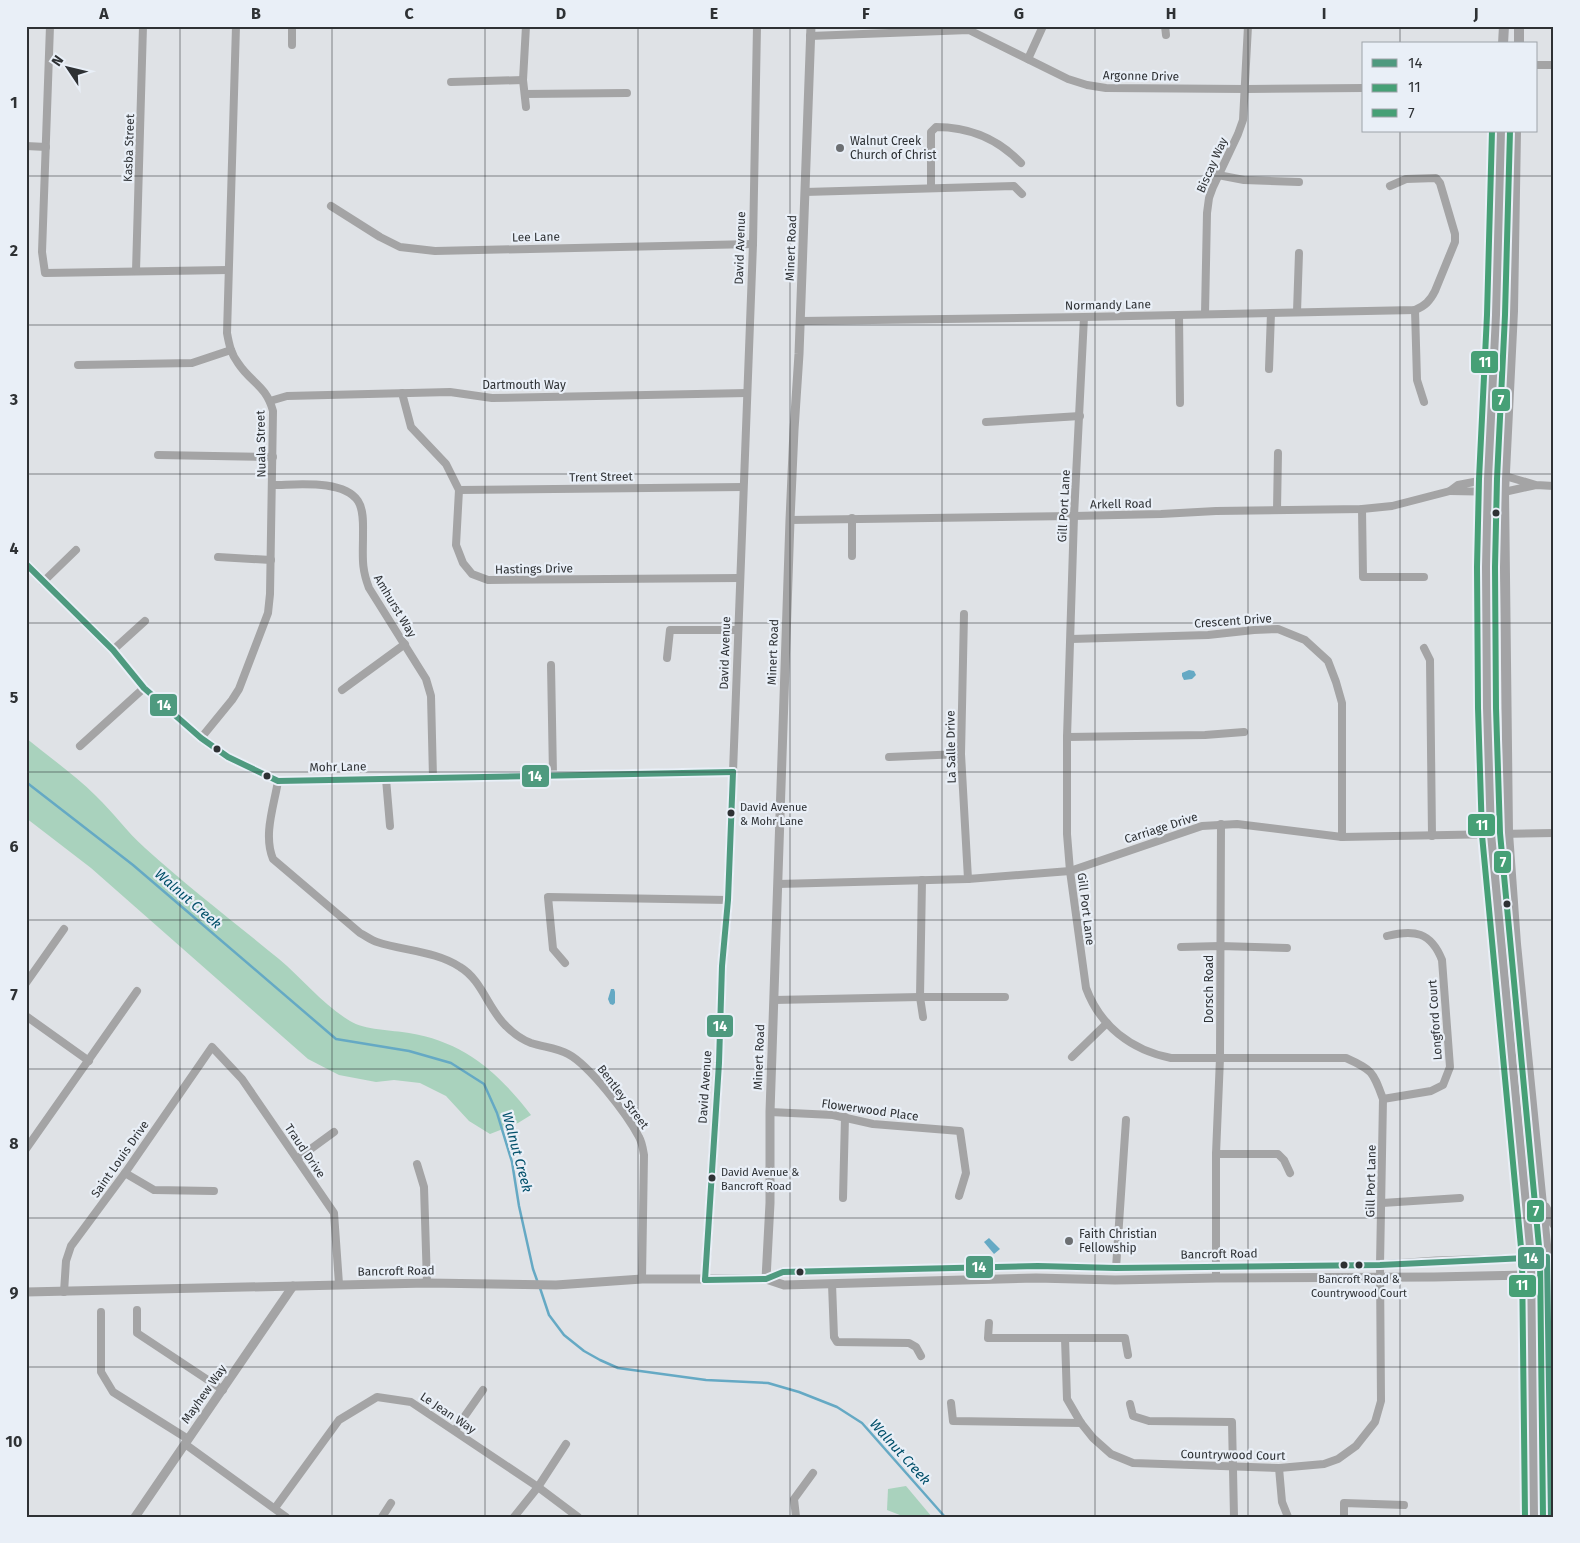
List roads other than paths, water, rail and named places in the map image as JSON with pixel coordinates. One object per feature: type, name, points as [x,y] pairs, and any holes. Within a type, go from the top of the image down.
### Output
[{"type":"main road","points":[[1503,42],[1504,26]]},
{"type":"main road","points":[[1519,26],[1519,42]]},
{"type":"main road","points":[[1501,132],[1496,315],[1488,479],[1486,626],[1491,834],[1531,1258],[1534,1517]]},
{"type":"main road","points":[[1516,132],[1513,311],[1504,492],[1508,833],[1516,944],[1542,1200],[1551,1257],[1549,1317],[1551,1517]]},
{"type":"main road","points":[[1542,1200],[1554,1224]]},
{"type":"main road","name":"Bancroft Road","points":[[1531,1258],[1551,1257]]},
{"type":"main road","name":"Bancroft Road","points":[[1531,1274],[1551,1275]]},
{"type":"main road","points":[[1549,1317],[1554,1307]]},
{"type":"street","points":[[50,26],[42,252],[45,273],[228,270]]},
{"type":"street","name":"Kasba Street","points":[[136,271],[144,26]]},
{"type":"street","name":"Nuala Street","points":[[201,738],[239,689],[268,613],[271,560],[273,410],[266,393],[237,363],[231,350],[226,324],[236,26]]},
{"type":"street","points":[[292,26],[292,44]]},
{"type":"street","points":[[526,26],[523,80],[526,107]]},
{"type":"street","name":"David Avenue","points":[[705,1280],[719,1063],[722,966],[728,900],[748,393],[758,26]]},
{"type":"street","points":[[1028,59],[1043,26]]},
{"type":"street","points":[[1165,26],[1166,35]]},
{"type":"street","name":"Biscay Way","points":[[1205,314],[1209,198],[1243,120],[1248,26]]},
{"type":"street","name":"Argonne Drive","points":[[810,31],[969,30],[1068,79],[1106,88],[1362,88]]},
{"type":"street","name":"Minert Road","points":[[766,1279],[770,1203],[770,1112],[790,520],[801,321],[810,31]]},
{"type":"street","points":[[1538,65],[1554,65]]},
{"type":"street","points":[[451,82],[523,80]]},
{"type":"street","points":[[525,94],[627,93]]},
{"type":"street","points":[[931,188],[931,132],[936,127],[955,127],[980,134],[1010,151],[1021,163]]},
{"type":"street","points":[[26,146],[46,147]]},
{"type":"street","points":[[1218,175],[1244,180],[1299,182]]},
{"type":"street","points":[[1390,186],[1406,179],[1436,178],[1440,183],[1454,227],[1455,242],[1431,299],[1424,306],[1415,310],[1417,380],[1424,402]]},
{"type":"street","points":[[805,192],[1014,186],[1022,194]]},
{"type":"street","name":"Lee Lane","points":[[331,206],[380,237],[400,247],[435,251],[753,244]]},
{"type":"street","points":[[1297,312],[1299,253]]},
{"type":"street","name":"Normandy Lane","points":[[801,321],[1415,310]]},
{"type":"street","points":[[1269,369],[1271,312]]},
{"type":"street","points":[[1179,315],[1180,404]]},
{"type":"street","name":"Gill Port Lane","points":[[1084,317],[1074,516],[1067,737],[1070,871],[1086,988],[1091,1002],[1107,1024],[1126,1041],[1154,1054],[1171,1058],[1346,1058],[1363,1065],[1374,1075],[1383,1099],[1380,1265]]},
{"type":"street","points":[[78,365],[192,363],[231,350]]},
{"type":"street","name":"Dartmouth Way","points":[[270,401],[287,396],[450,392],[492,398],[748,393]]},
{"type":"street","name":"Hastings Drive","points":[[402,393],[411,426],[446,464],[459,490],[456,544],[463,563],[472,574],[488,580],[740,578]]},
{"type":"street","points":[[986,422],[1080,416]]},
{"type":"street","points":[[1277,510],[1278,453]]},
{"type":"street","points":[[158,455],[273,457]]},
{"type":"street","name":"Arkell Road","points":[[1450,491],[1458,485],[1505,476],[1536,486]]},
{"type":"street","name":"Amhurst Way","points":[[273,485],[325,484],[344,490],[358,501],[364,521],[363,572],[369,588],[426,679],[431,696],[433,778]]},
{"type":"street","name":"Arkell Road","points":[[790,520],[1362,509],[1392,506],[1450,491],[1488,493],[1536,486],[1554,486]]},
{"type":"street","name":"Trent Street","points":[[459,490],[744,487]]},
{"type":"street","points":[[1362,509],[1363,577],[1424,577]]},
{"type":"street","points":[[852,518],[852,556]]},
{"type":"street","points":[[43,582],[76,550]]},
{"type":"street","points":[[218,558],[271,560]]},
{"type":"street","name":"Mohr Lane","points":[[26,564],[113,650],[144,688],[201,738],[228,757],[278,781],[733,772]]},
{"type":"street","name":"La Salle Drive","points":[[964,614],[961,754],[968,879]]},
{"type":"street","points":[[113,650],[145,621]]},
{"type":"street","name":"Crescent Drive","points":[[1071,639],[1208,635],[1278,629],[1305,640],[1328,660],[1342,703],[1342,837]]},
{"type":"street","points":[[667,658],[670,630],[738,630]]},
{"type":"street","points":[[342,690],[405,644]]},
{"type":"street","points":[[1424,648],[1430,660],[1432,836]]},
{"type":"street","points":[[550,665],[553,775]]},
{"type":"street","points":[[80,746],[144,688]]},
{"type":"street","points":[[1067,737],[1205,735],[1244,732]]},
{"type":"street","points":[[889,757],[961,754]]},
{"type":"street","points":[[386,779],[390,826]]},
{"type":"street","name":"Bentley Street","points":[[278,781],[268,837],[269,849],[273,859],[360,933],[375,942],[437,957],[462,967],[474,978],[506,1027],[530,1043],[566,1053],[580,1061],[627,1118],[640,1138],[644,1155],[642,1278]]},
{"type":"street","name":"Carriage Drive","points":[[778,884],[968,879],[1070,871],[1202,826],[1221,824],[1263,826],[1342,837],[1554,833]]},
{"type":"street","name":"Dorsch Road","points":[[1216,1278],[1216,1154],[1220,1058],[1221,824]]},
{"type":"street","points":[[922,880],[920,997],[923,1017]]},
{"type":"street","points":[[565,963],[553,949],[548,897],[728,900]]},
{"type":"street","points":[[26,983],[64,929]]},
{"type":"street","name":"Longford Court","points":[[1383,1099],[1431,1091],[1443,1085],[1450,1067],[1442,960],[1437,947],[1421,933],[1401,932],[1387,936]]},
{"type":"street","points":[[1181,947],[1287,948]]},
{"type":"street","points":[[26,1149],[137,991]]},
{"type":"street","points":[[774,1000],[920,997],[1005,998]]},
{"type":"street","points":[[26,1016],[89,1061]]},
{"type":"street","points":[[1072,1057],[1107,1024]]},
{"type":"street","name":"Traud Drive","points":[[212,1047],[242,1079],[334,1213],[338,1284]]},
{"type":"street","name":"Saint Louis Drive","points":[[64,1292],[66,1261],[71,1246],[125,1173],[212,1047]]},
{"type":"street","name":"Flowerwood Place","points":[[770,1112],[827,1114],[873,1124],[960,1131],[966,1174],[959,1196]]},
{"type":"street","points":[[843,1198],[845,1117]]},
{"type":"street","points":[[1116,1268],[1126,1120]]},
{"type":"street","points":[[297,1159],[334,1132]]},
{"type":"street","points":[[1216,1154],[1278,1154],[1284,1160],[1290,1173]]},
{"type":"street","points":[[417,1164],[424,1187],[427,1283]]},
{"type":"street","points":[[125,1173],[154,1190],[214,1191]]},
{"type":"street","points":[[1382,1203],[1460,1198]]},
{"type":"street","name":"Bancroft Road","points":[[766,1279],[783,1272],[1038,1266],[1116,1268],[1380,1265],[1531,1258]]},
{"type":"street","name":"Countrywood Court","points":[[1065,1338],[1067,1399],[1081,1423],[1093,1438],[1111,1454],[1133,1464],[1280,1468],[1324,1464],[1338,1459],[1356,1446],[1374,1422],[1381,1401],[1380,1265]]},
{"type":"street","name":"Bancroft Road","points":[[26,1292],[338,1284],[556,1285],[642,1278],[766,1279],[784,1285],[1036,1278],[1115,1280],[1531,1274]]},
{"type":"street","points":[[832,1284],[834,1337],[837,1342],[909,1343],[916,1347],[921,1356]]},
{"type":"street","name":"Mayhew Way","points":[[135,1517],[294,1286]]},
{"type":"street","points":[[137,1310],[137,1333],[223,1390]]},
{"type":"street","points":[[101,1312],[101,1372],[113,1392],[186,1442],[286,1517]]},
{"type":"street","points":[[989,1323],[988,1338],[1126,1338],[1128,1355]]},
{"type":"street","points":[[455,1430],[483,1390]]},
{"type":"street","name":"Le Jean Way","points":[[275,1508],[339,1420],[377,1397],[411,1402],[538,1487],[578,1517]]},
{"type":"street","points":[[951,1404],[953,1421],[1081,1423]]},
{"type":"street","points":[[1130,1404],[1133,1416],[1149,1421],[1232,1422],[1234,1517]]},
{"type":"street","points":[[514,1517],[538,1487],[566,1444]]},
{"type":"street","points":[[1280,1468],[1282,1502],[1288,1517]]},
{"type":"street","points":[[796,1517],[794,1499],[813,1473]]},
{"type":"street","points":[[382,1517],[391,1503]]},
{"type":"street","points":[[1344,1517],[1344,1503],[1404,1505]]},
{"type":"water","points":[[1189,670],[1194,671],[1196,675],[1192,679],[1184,680],[1182,673]]},
{"type":"water","points":[[611,989],[614,989],[615,992],[615,1003],[613,1005],[610,1004],[608,999]]},
{"type":"water","points":[[989,1238],[1000,1249],[994,1254],[984,1242]]},
{"type":"waterway","name":"Walnut Creek","points":[[26,782],[133,865],[336,1039],[409,1051],[451,1063],[484,1084],[497,1113],[512,1162],[519,1206],[533,1269],[538,1283]]},
{"type":"waterway","name":"Walnut Creek","points":[[540,1288],[549,1315],[564,1335],[584,1351],[618,1368],[706,1380],[768,1383],[799,1392],[837,1407],[862,1423],[945,1517]]},
{"type":"place","name":"Walnut Creek Church of Christ","points":[[840,148]]},
{"type":"place","name":"David Avenue & Mohr Lane","points":[[731,813]]},
{"type":"place","name":"David Avenue & Bancroft Road","points":[[712,1178]]},
{"type":"place","name":"Faith Christian Fellowship","points":[[1069,1241]]},
{"type":"place","name":"Bancroft Road & Countrywood Court","points":[[1359,1265]]}]
